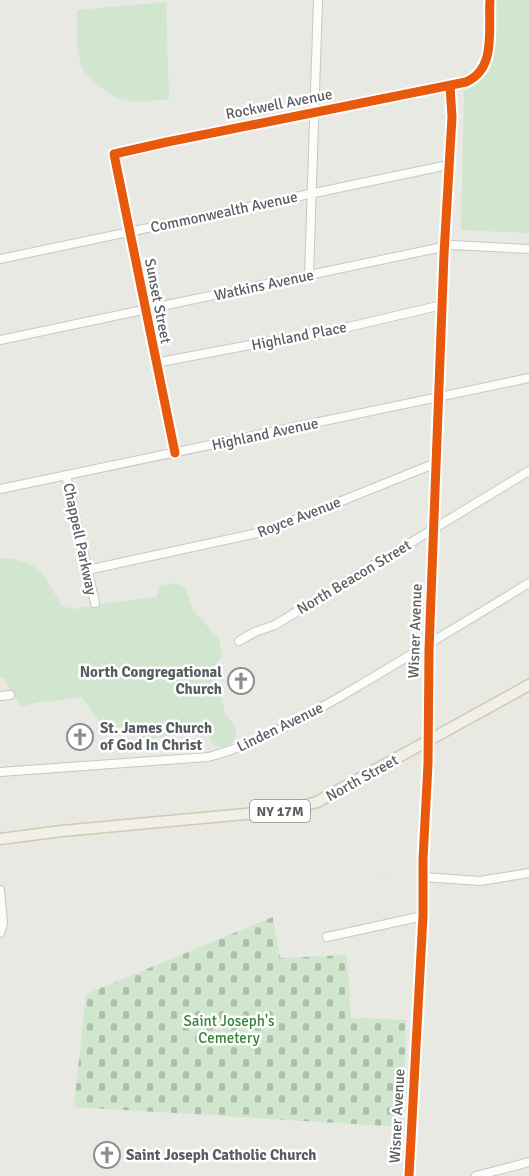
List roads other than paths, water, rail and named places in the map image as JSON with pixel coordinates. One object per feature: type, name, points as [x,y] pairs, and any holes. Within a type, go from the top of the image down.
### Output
[{"type":"main road","name":"North Street","points":[[0,839],[301,808],[317,802],[529,685]]},
{"type":"street","points":[[309,276],[318,0]]},
{"type":"street","name":"Rockwell Avenue","points":[[114,154],[472,80],[479,75],[487,63],[490,0]]},
{"type":"street","name":"Wisner Avenue","points":[[409,1176],[423,916],[433,529],[444,248],[452,117],[450,86]]},
{"type":"street","name":"Sunset Street","points":[[114,154],[175,453]]},
{"type":"street","name":"Commonwealth Avenue","points":[[0,259],[448,165]]},
{"type":"street","name":"Watkins Avenue","points":[[0,340],[452,245],[529,249]]},
{"type":"street","name":"Highland Place","points":[[156,363],[287,338],[310,336],[442,305]]},
{"type":"street","name":"Highland Avenue","points":[[0,489],[528,380]]},
{"type":"street","name":"Royce Avenue","points":[[87,570],[267,531],[436,463]]},
{"type":"street","name":"North Beacon Street","points":[[239,641],[274,625],[529,471]]},
{"type":"street","name":"Chappell Parkway","points":[[66,475],[95,603]]},
{"type":"street","name":"Linden Avenue","points":[[0,772],[208,757],[231,750],[268,736],[309,715],[529,583]]},
{"type":"street","points":[[0,696],[10,695]]},
{"type":"street","points":[[423,877],[480,881],[529,873]]},
{"type":"street","points":[[0,890],[3,923],[0,933]]},
{"type":"street","points":[[327,937],[423,916]]},
{"type":"street","points":[[476,1176],[529,1162]]},
{"type":"railway","points":[[0,1003],[80,956],[121,936],[174,916],[260,894],[529,848]]},
{"type":"railway","points":[[380,877],[442,884],[460,889],[529,918]]},
{"type":"place","name":"North Congregational Church","points":[[241,681]]},
{"type":"place","name":"St. James Church of God In Christ","points":[[80,737]]},
{"type":"place","name":"Saint Joseph Catholic Church","points":[[107,1155]]},
{"type":"park label","name":"Saint Joseph's Cemetery","points":[[229,1030]]}]
